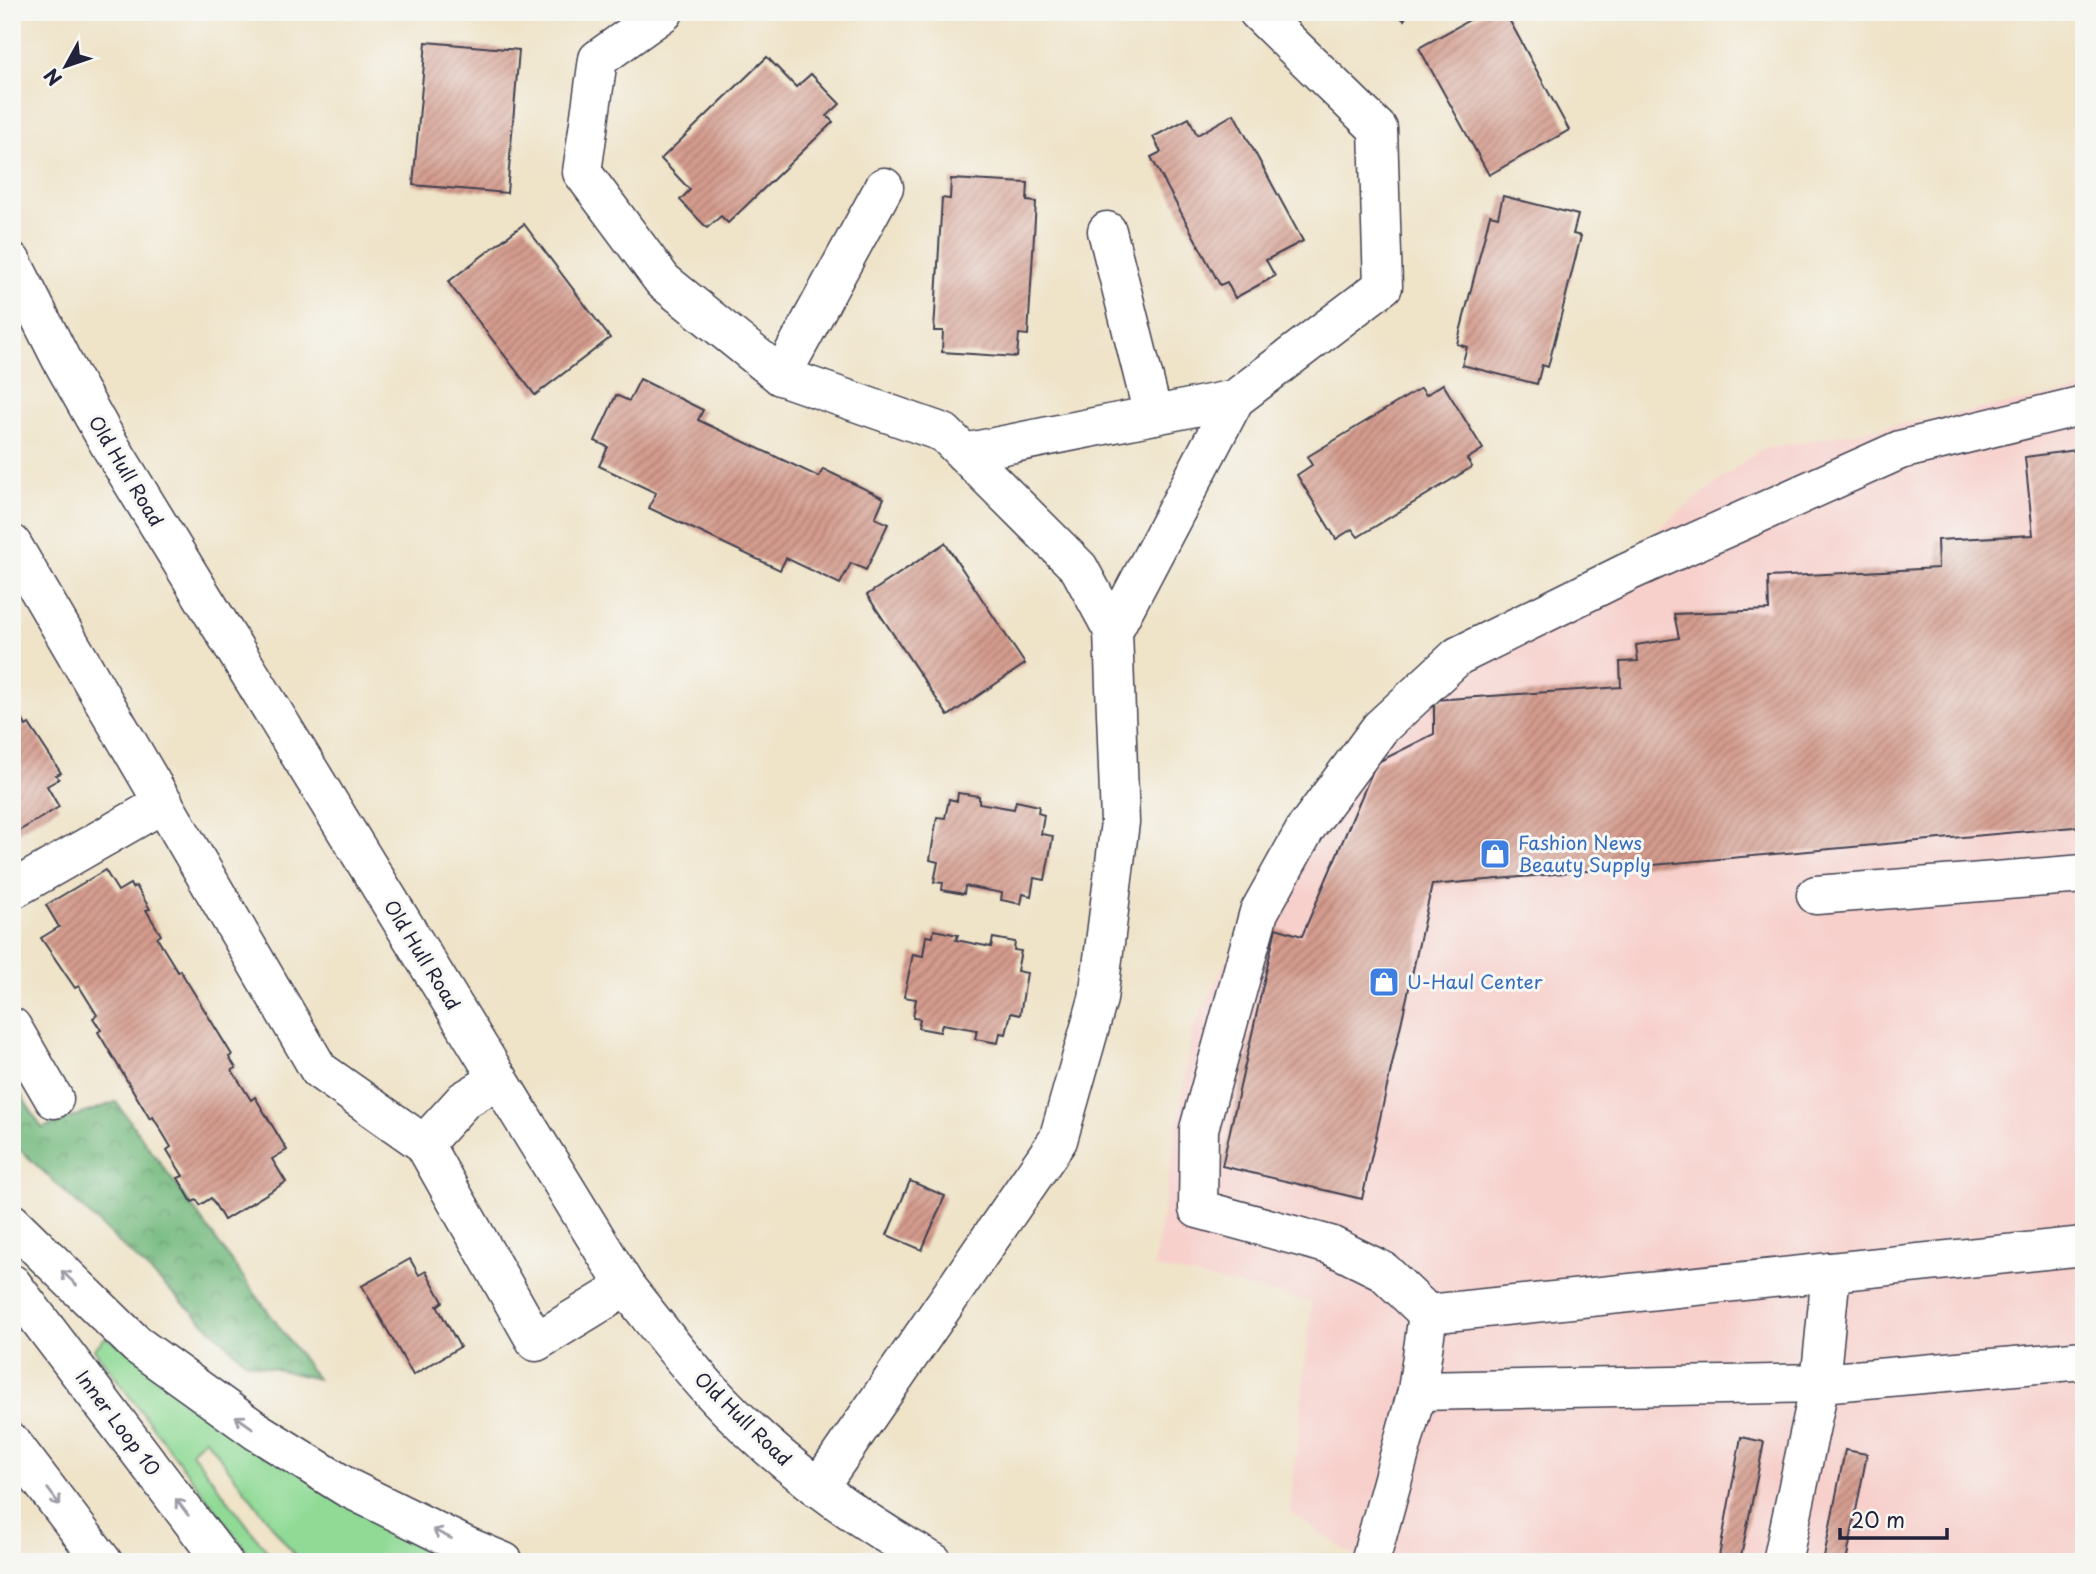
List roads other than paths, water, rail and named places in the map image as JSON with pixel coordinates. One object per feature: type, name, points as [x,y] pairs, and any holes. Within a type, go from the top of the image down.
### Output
[{"type":"main road","points":[[664,12],[598,59],[582,172],[663,281],[781,376],[944,433],[1079,568],[1113,631],[1120,822],[1098,999],[1058,1140],[818,1488]]},
{"type":"main road","points":[[1113,631],[1235,399],[1383,286],[1378,129],[1258,12]]},
{"type":"main road","points":[[781,376],[884,187]]},
{"type":"main road","points":[[1107,231],[1153,415]]},
{"type":"main road","name":"Old Hull Road","points":[[12,262],[61,359],[109,444],[626,1287],[681,1358],[770,1449],[855,1515],[933,1562]]},
{"type":"main road","points":[[964,453],[1235,399]]},
{"type":"main road","points":[[2084,405],[1900,450],[1628,572],[1458,656],[1380,728],[1306,828],[1259,912],[1199,1129],[1198,1209],[1331,1245],[1383,1271],[1428,1314],[2084,1246]]},
{"type":"main road","points":[[12,544],[319,1070],[424,1144],[536,1342],[626,1287]]},
{"type":"main road","points":[[12,890],[164,803]]},
{"type":"main road","points":[[1816,895],[2084,874]]},
{"type":"main road","points":[[12,1027],[54,1099]]},
{"type":"main road","points":[[424,1144],[464,1100],[499,1079]]},
{"type":"main road","points":[[12,1223],[137,1345],[258,1432],[346,1487],[504,1562]]},
{"type":"main road","points":[[1782,1562],[1820,1383],[1831,1272]]},
{"type":"main road","name":"Inner Loop 10","points":[[12,1284],[223,1562]]},
{"type":"main road","points":[[1370,1562],[1417,1391],[1428,1314]]},
{"type":"main road","points":[[1417,1391],[1820,1383],[2084,1360]]},
{"type":"main road","points":[[12,1443],[103,1562]]},
{"type":"place","name":"Fashion News Beauty Supply","points":[[1495,854]]},
{"type":"place","name":"U-Haul Center","points":[[1384,982]]}]
